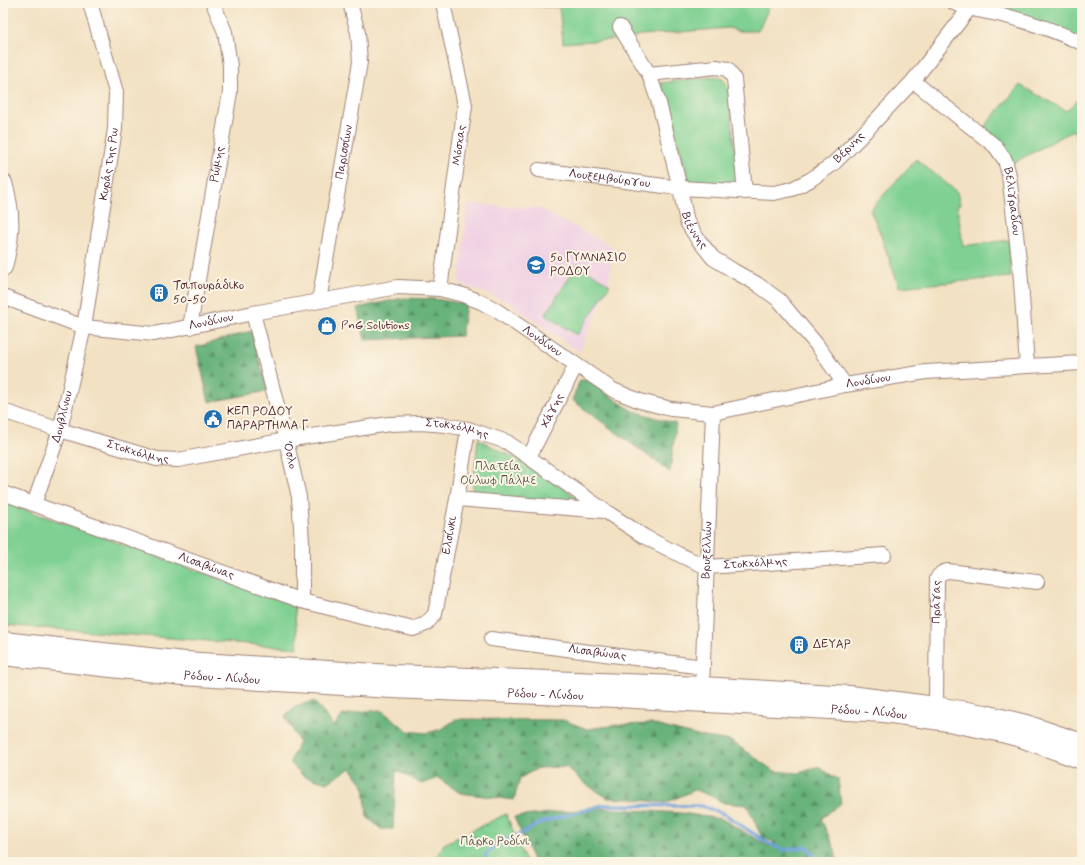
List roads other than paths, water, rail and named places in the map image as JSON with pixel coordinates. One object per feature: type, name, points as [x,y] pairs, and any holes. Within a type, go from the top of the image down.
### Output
[{"type":"main road","points":[[3,183],[9,207],[10,228],[8,250],[3,267]]},
{"type":"main road","name":"Ρόδου - Λίνδου","points":[[3,641],[185,661],[393,674],[702,686],[850,695],[936,706],[1004,718],[1082,743]]},
{"type":"main road","name":"Ρόδου - Λίνδου","points":[[3,656],[206,677],[391,689],[608,698],[884,713],[948,722],[1002,733],[1082,760]]},
{"type":"street","name":"Κυράς της Ρω","points":[[84,327],[115,129],[116,92],[90,3]]},
{"type":"street","name":"Ρώμης","points":[[190,327],[230,92],[230,66],[225,32],[213,3]]},
{"type":"street","name":"Παρισσίων","points":[[319,301],[360,62],[358,33],[350,3]]},
{"type":"street","name":"Μόσχας","points":[[440,289],[465,105],[443,3]]},
{"type":"street","points":[[954,3],[969,9],[1033,23],[1064,34],[1082,43]]},
{"type":"street","name":"Βέρνης","points":[[680,188],[774,193],[792,189],[810,180],[833,164],[912,81],[969,9]]},
{"type":"street","name":"Βιέννης","points":[[620,27],[649,74],[659,103],[687,222],[697,238],[713,258],[734,272],[757,284],[778,300],[817,345],[845,386]]},
{"type":"street","points":[[649,74],[716,67],[728,69],[734,79],[745,192]]},
{"type":"street","name":"Βελιγραδίου","points":[[912,81],[995,146],[1005,160],[1010,175],[1019,260],[1027,366]]},
{"type":"street","name":"Λουξεμβούργου","points":[[539,170],[680,188]]},
{"type":"street","name":"Λονδίνου","points":[[3,297],[84,327],[154,334],[253,313],[398,287],[440,289],[469,298],[496,310],[613,390],[640,401],[671,409],[713,413],[845,386],[926,372],[1082,363]]},
{"type":"street","name":"Όσλο","points":[[253,313],[286,440],[299,497],[302,542],[302,601]]},
{"type":"street","name":"Δουβλίνου","points":[[34,504],[60,430],[84,327]]},
{"type":"street","name":"Χάγης","points":[[529,457],[576,365]]},
{"type":"street","name":"Στοκχόλμης","points":[[3,410],[60,430],[157,459],[178,460],[286,440],[389,424],[421,423],[468,429],[507,442],[605,511],[645,537],[707,567],[884,555]]},
{"type":"street","name":"Βρυξελλών","points":[[702,686],[713,413]]},
{"type":"street","name":"Ελσίνκι","points":[[413,629],[426,624],[435,614],[457,499],[468,429]]},
{"type":"street","name":"Λισαβώνας","points":[[3,493],[302,601],[413,629]]},
{"type":"street","points":[[457,499],[605,511]]},
{"type":"street","name":"Πράγας","points":[[936,706],[937,579],[939,575],[948,571],[1037,582]]},
{"type":"street","name":"Λισαβώνας","points":[[491,640],[703,667]]},
{"type":"waterway","points":[[484,862],[487,853],[499,843],[543,822],[603,805],[702,806],[724,814],[766,842],[783,850],[807,847],[820,862]]},
{"type":"place","name":"5ο ΓΥΜΝΑΣΙΟ ΡΟΔΟΥ","points":[[536,265]]},
{"type":"place","name":"Τσιπουράδικο 50-50","points":[[159,293]]},
{"type":"place","name":"PnG Solutions","points":[[327,326]]},
{"type":"place","name":"ΚΕΠ ΡΟΔΟΥ ΠΑΡΑΡΤΗΜΑ Γ","points":[[213,419]]},
{"type":"place","name":"ΔΕΥΑΡ","points":[[799,645]]},
{"type":"park label","name":"Πλατεία Ούλωφ Πάλμε","points":[[498,474]]},
{"type":"park label","name":"Πάρκο Ροδίνι","points":[[495,842]]}]
